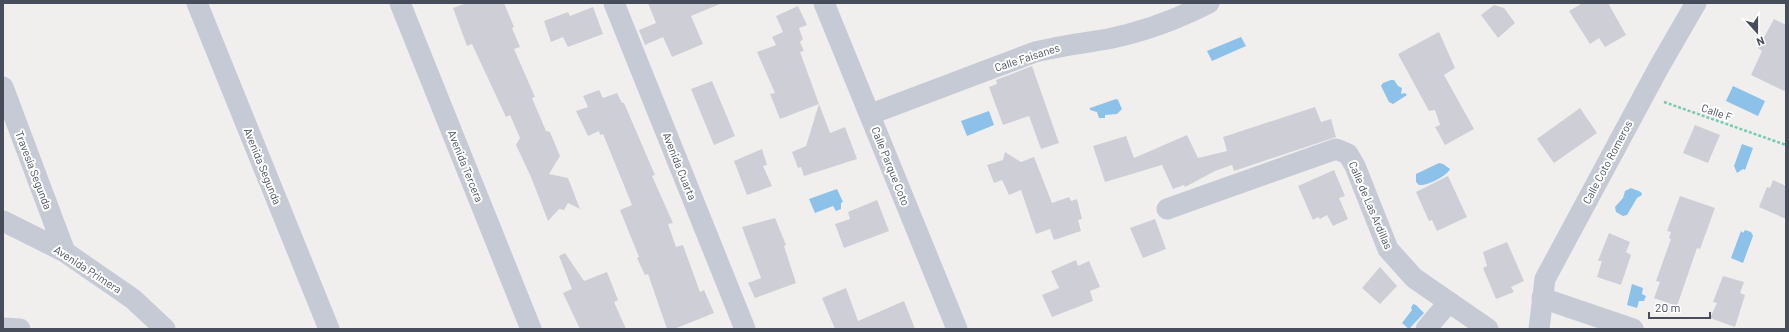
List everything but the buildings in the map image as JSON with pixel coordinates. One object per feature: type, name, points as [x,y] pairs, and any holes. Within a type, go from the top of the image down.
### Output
[{"type":"street","name":"Avenida Segunda","points":[[197,3],[329,329]]},
{"type":"street","name":"Avenida Tercera","points":[[400,3],[532,329]]},
{"type":"street","name":"Avenida Cuarta","points":[[614,3],[746,329]]},
{"type":"street","name":"Calle Parque Coto","points":[[824,3],[871,114],[958,329]]},
{"type":"street","name":"Calle Faisanes","points":[[871,114],[1035,52],[1063,45],[1109,38],[1146,28],[1209,3]]},
{"type":"street","name":"Calle Coto Romeros","points":[[1539,329],[1545,279],[1644,95],[1696,3]]},
{"type":"street","name":"Travesía Segunda","points":[[3,87],[65,252]]},
{"type":"street","name":"Calle de Las Ardillas","points":[[1167,209],[1336,149],[1348,154],[1355,166],[1388,249],[1414,278],[1488,329]]},
{"type":"street","name":"Avenida Primera","points":[[3,221],[65,252],[133,299],[165,329]]},
{"type":"street","points":[[1542,298],[1634,329]]},
{"type":"street","points":[[1426,329],[1449,302]]},
{"type":"street","points":[[3,328],[20,329]]},
{"type":"path","name":"Calle F","points":[[1644,95],[1786,145]]},
{"type":"water","points":[[1241,37],[1246,46],[1212,61],[1207,51]]},
{"type":"water","points":[[1394,80],[1398,86],[1402,88],[1401,94],[1405,93],[1407,95],[1393,104],[1389,102],[1381,86],[1383,83]]},
{"type":"water","points":[[1733,86],[1765,101],[1758,116],[1726,101]]},
{"type":"water","points":[[1116,99],[1118,100],[1122,109],[1117,114],[1105,115],[1105,118],[1099,118],[1097,112],[1090,110],[1090,108]]},
{"type":"water","points":[[989,111],[994,125],[967,136],[961,121]]},
{"type":"water","points":[[1742,144],[1753,148],[1745,170],[1743,169],[1737,173],[1734,166]]},
{"type":"water","points":[[1439,163],[1450,169],[1445,175],[1423,185],[1419,185],[1416,182],[1416,174]]},
{"type":"water","points":[[1631,188],[1641,192],[1642,195],[1637,198],[1627,215],[1623,216],[1616,212],[1615,207],[1623,198],[1625,191]]},
{"type":"water","points":[[837,189],[843,202],[841,203],[841,209],[836,211],[833,206],[815,213],[809,199]]},
{"type":"water","points":[[1745,230],[1751,232],[1753,236],[1743,263],[1731,258],[1741,231],[1743,233]]},
{"type":"water","points":[[1632,284],[1643,288],[1642,294],[1646,296],[1644,301],[1639,301],[1637,308],[1627,305]]},
{"type":"water","points":[[1413,304],[1424,313],[1409,329],[1402,323],[1412,310],[1411,308]]}]
